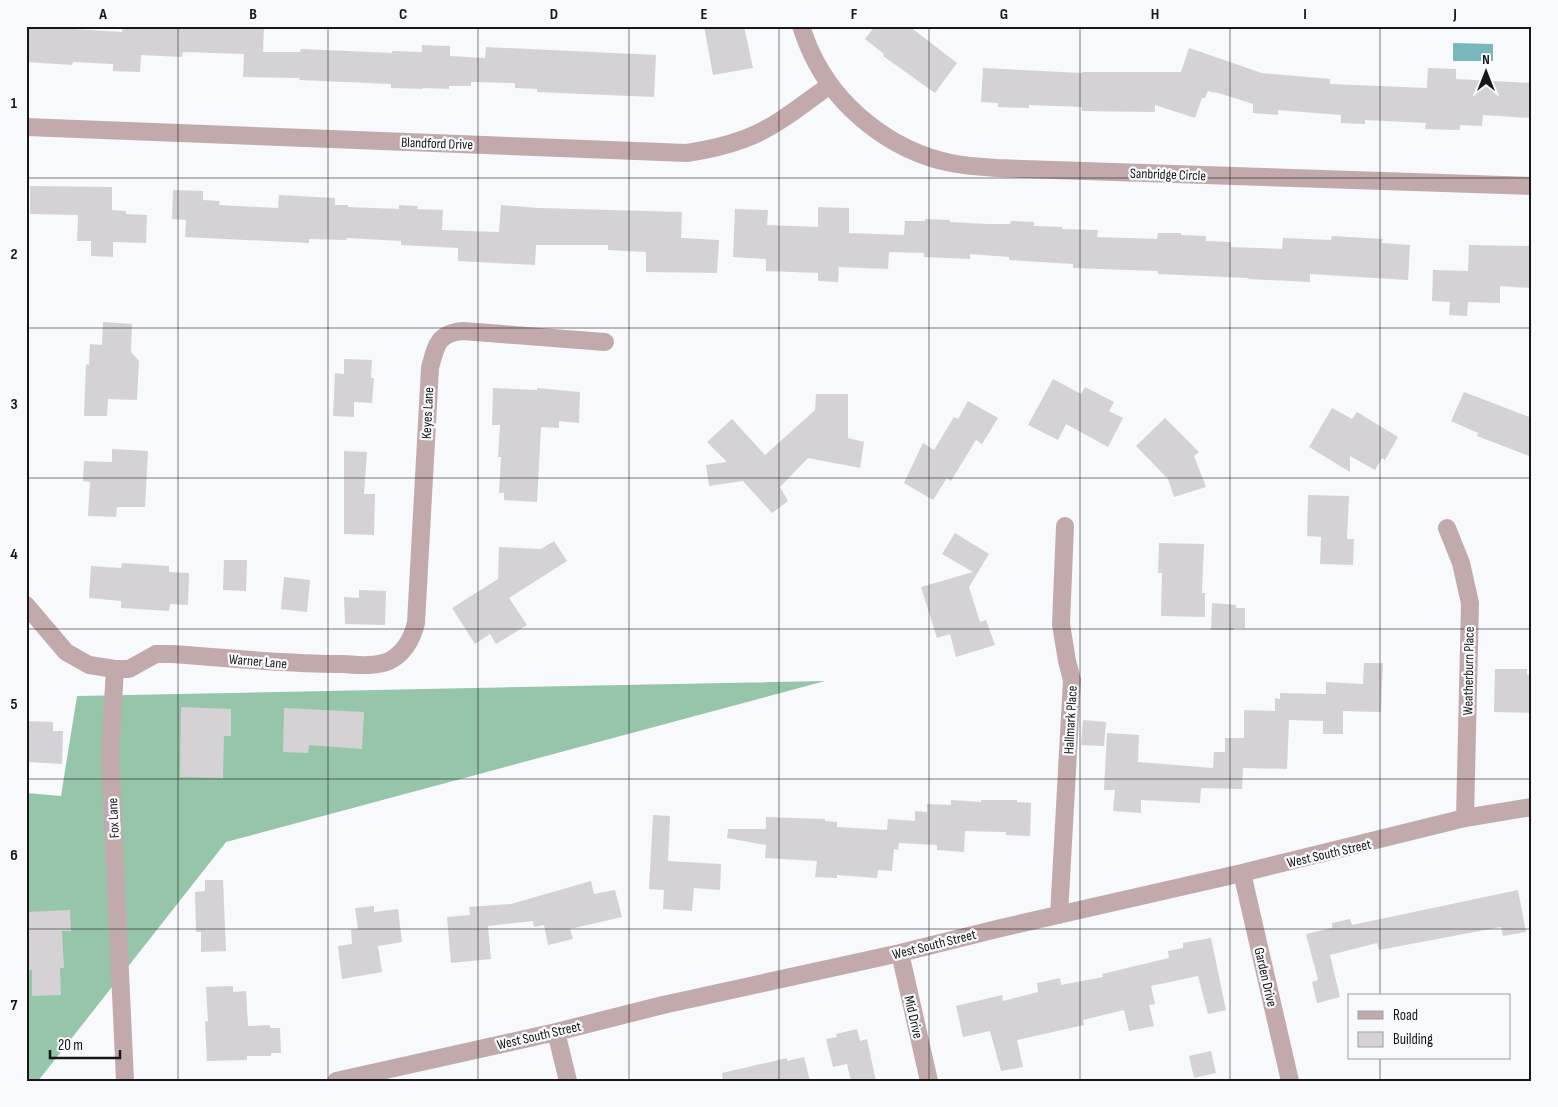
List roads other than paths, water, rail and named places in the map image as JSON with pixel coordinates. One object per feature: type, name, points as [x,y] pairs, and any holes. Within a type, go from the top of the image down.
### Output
[{"type":"street","name":"Sanbridge Circle","points":[[801,26],[810,51],[830,85],[861,118],[881,133],[905,147],[924,155],[970,167],[1532,186]]},
{"type":"street","name":"Blandford Drive","points":[[26,127],[687,153],[716,148],[746,139],[774,124],[830,85]]},
{"type":"street","name":"Keyes Lane","points":[[402,652],[412,639],[416,623],[430,368],[435,347],[442,338],[451,332],[463,331],[604,342]]},
{"type":"street","name":"Hallmark Place","points":[[1059,915],[1072,680],[1061,624],[1065,526]]},
{"type":"street","name":"Weatherburn Place","points":[[1446,528],[1461,563],[1470,603],[1465,818]]},
{"type":"street","points":[[26,605],[66,652],[89,665],[115,669]]},
{"type":"street","name":"Warner Lane","points":[[115,669],[129,668],[156,654],[301,664],[372,665],[388,662],[402,652]]},
{"type":"street","name":"Fox Lane","points":[[115,669],[110,754],[125,1081]]},
{"type":"street","name":"West South Street","points":[[336,1081],[556,1032],[663,1005],[900,953],[1242,873],[1465,818],[1532,807]]},
{"type":"street","name":"Garden Drive","points":[[1242,873],[1290,1081]]},
{"type":"street","name":"Mid Drive","points":[[900,953],[929,1081]]},
{"type":"street","points":[[556,1032],[568,1081]]},
{"type":"water","points":[[1453,43],[1493,44],[1493,61],[1453,61]]}]
